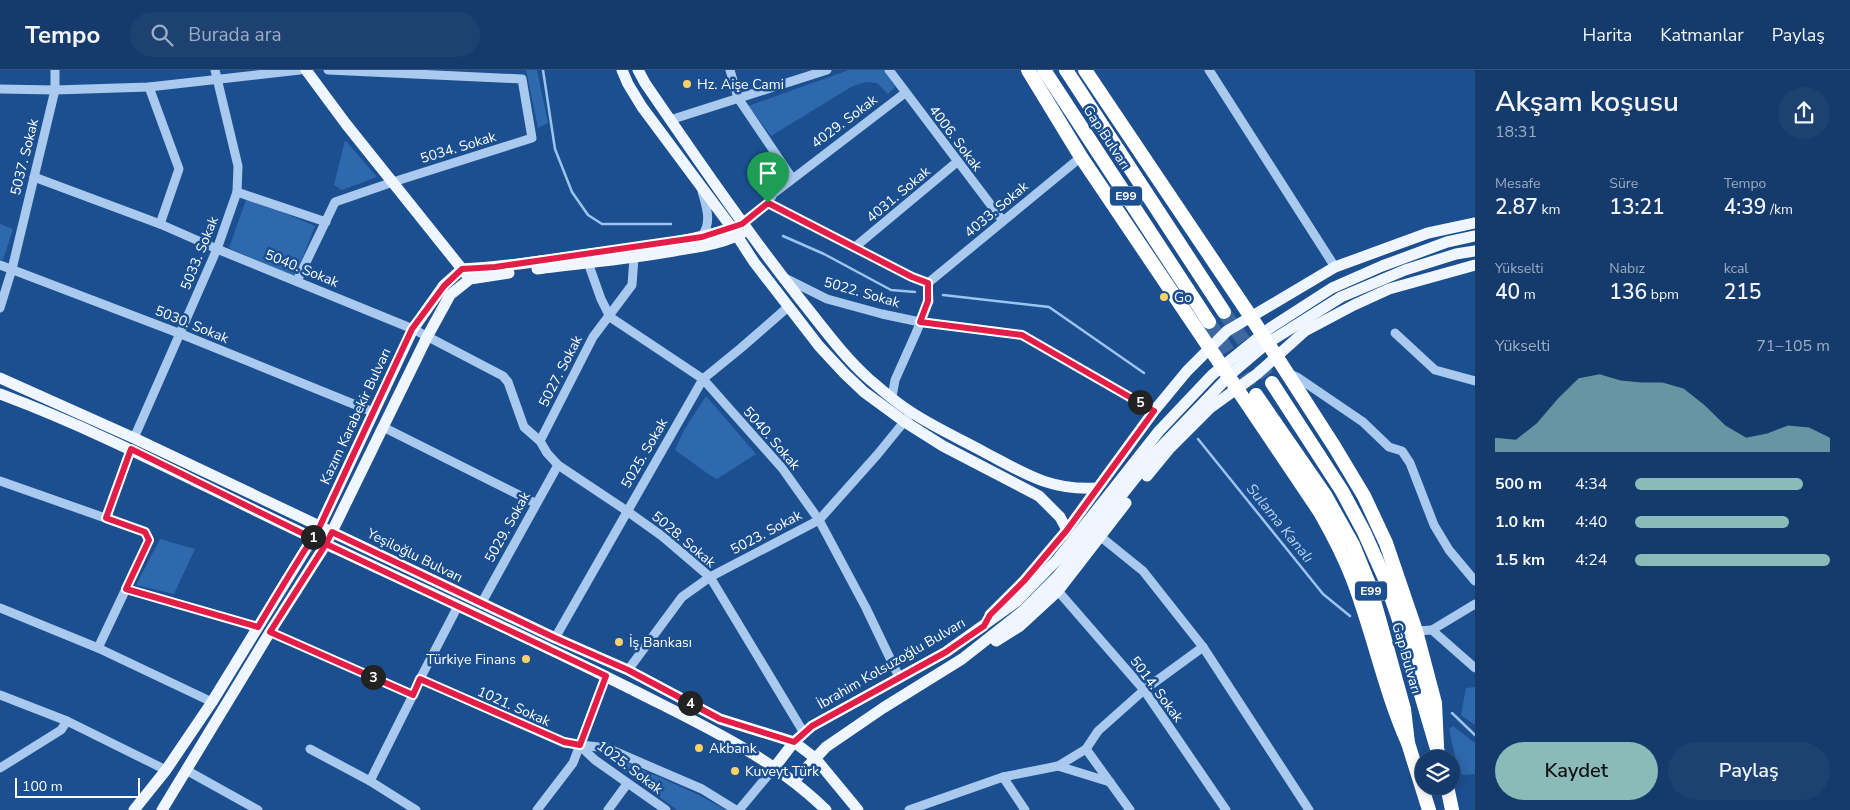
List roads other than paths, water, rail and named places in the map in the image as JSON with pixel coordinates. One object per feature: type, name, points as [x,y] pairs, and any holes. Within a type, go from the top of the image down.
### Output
[{"type":"highway","points":[[1028,70],[1081,157],[1320,512],[1338,543],[1352,577],[1391,701],[1408,743]]},
{"type":"highway","name":"Gap Bulvarı","points":[[1044,70],[1209,322]]},
{"type":"highway","name":"Gap Bulvarı","points":[[1066,70],[1224,312]]},
{"type":"highway","points":[[1085,70],[1251,317],[1364,496],[1386,543],[1416,631],[1435,702],[1439,750]]},
{"type":"highway","name":"Gap Bulvarı","points":[[1272,383],[1342,491],[1364,532],[1400,623],[1419,692],[1438,750]]},
{"type":"highway","name":"Gap Bulvarı","points":[[1256,395],[1325,495],[1353,545],[1369,584],[1402,700],[1408,743],[1430,810]]},
{"type":"highway","points":[[1449,795],[1452,810]]},
{"type":"main road","points":[[306,70],[470,279],[739,230]]},
{"type":"main road","points":[[622,70],[642,107],[702,188],[783,277],[855,365],[892,397],[908,417],[943,446],[1039,496],[1060,517],[1067,530]]},
{"type":"main road","points":[[638,70],[788,307],[819,346],[864,392],[908,417],[1047,484],[1078,489],[1097,488]]},
{"type":"main road","points":[[984,626],[990,615],[1024,581],[1067,530],[1154,411],[1190,366],[1227,331],[1335,267],[1428,233],[1475,224]]},
{"type":"main road","points":[[462,269],[587,258],[634,258],[703,246],[739,230]]},
{"type":"main road","points":[[962,660],[1023,611],[1058,576],[1155,453],[1232,373],[1332,288],[1382,266],[1447,242],[1475,236]]},
{"type":"main road","points":[[1302,314],[1405,270],[1456,254],[1475,251]]},
{"type":"main road","points":[[794,781],[826,746],[883,708],[1020,626],[1058,591],[1142,481],[1170,448],[1210,408],[1236,387],[1257,374],[1305,331],[1389,289],[1475,265]]},
{"type":"main road","name":"Kazım Karabekir Bulvarı","points":[[134,810],[166,770],[212,702],[320,526],[412,329],[444,286],[462,269]]},
{"type":"main road","name":"Kazım Karabekir Bulvarı","points":[[162,810],[326,544],[427,337],[450,295],[470,279]]},
{"type":"main road","name":"İbrahim Kolsuzoğlu Bulvarı","points":[[774,768],[794,742],[812,726],[946,652],[1016,602],[1058,559],[1159,431],[1212,376],[1270,328],[1302,314]]},
{"type":"main road","name":"Yeşiloğlu Bulvarı","points":[[0,378],[133,444],[312,538],[606,676],[724,736],[757,755],[794,781],[826,810]]},
{"type":"main road","name":"Yeşiloğlu Bulvarı","points":[[0,394],[133,444],[320,526],[481,604],[628,670],[720,719],[794,742],[815,758],[858,810]]},
{"type":"street","name":"5037. Sokak","points":[[0,308],[12,268],[55,90],[55,70]]},
{"type":"street","points":[[0,89],[149,88],[216,74],[300,70]]},
{"type":"street","name":"5034. Sokak","points":[[297,281],[335,202],[532,138],[522,79],[328,70]]},
{"type":"street","points":[[730,70],[738,98],[792,178]]},
{"type":"street","points":[[670,120],[827,70]]},
{"type":"street","name":"4006. Sokak","points":[[889,70],[1002,221]]},
{"type":"street","points":[[1209,70],[1335,267]]},
{"type":"street","name":"5033. Sokak","points":[[106,518],[133,444],[217,249],[237,192],[238,166],[216,74]]},
{"type":"street","points":[[149,88],[178,169],[160,224]]},
{"type":"street","name":"4029. Sokak","points":[[739,230],[768,203],[773,194],[792,178],[905,93]]},
{"type":"street","name":"4033. Sokak","points":[[928,283],[1081,157]]},
{"type":"street","name":"4031. Sokak","points":[[856,247],[957,162]]},
{"type":"street","name":"5040. Sokak","points":[[34,177],[160,224],[412,329],[503,376],[508,382],[524,427]]},
{"type":"street","points":[[702,188],[708,220],[702,237]]},
{"type":"street","points":[[237,192],[326,222]]},
{"type":"street","points":[[768,203],[912,277],[928,283],[928,301],[895,380],[892,397]]},
{"type":"street","points":[[587,258],[601,300],[610,317]]},
{"type":"street","name":"5027. Sokak","points":[[540,441],[594,337],[632,285],[634,258]]},
{"type":"street","name":"5030. Sokak","points":[[0,265],[181,334],[373,412]]},
{"type":"street","name":"5022. Sokak","points":[[783,277],[828,299],[882,314],[920,322],[1022,335],[1154,411]]},
{"type":"street","name":"5025. Sokak","points":[[555,638],[702,379],[788,307]]},
{"type":"street","name":"5040. Sokak","points":[[610,317],[702,379],[782,468],[819,520],[866,608],[899,677]]},
{"type":"street","points":[[1395,333],[1436,370],[1475,380]]},
{"type":"street","points":[[1286,372],[1297,377],[1364,422],[1389,447],[1402,451],[1410,463],[1434,525],[1449,550],[1475,581]]},
{"type":"street","name":"5023. Sokak","points":[[628,670],[682,597],[710,577],[819,520],[908,417]]},
{"type":"street","points":[[383,427],[535,503]]},
{"type":"street","name":"5028. Sokak","points":[[524,427],[540,441],[547,453],[558,465],[627,510],[662,536],[710,577],[804,733]]},
{"type":"street","name":"5029. Sokak","points":[[481,604],[535,503],[558,465]]},
{"type":"street","points":[[0,481],[145,532],[149,540],[98,648]]},
{"type":"street","points":[[1101,537],[1143,571],[1203,647],[1309,810]]},
{"type":"street","points":[[126,589],[258,627]]},
{"type":"street","name":"5014. Sokak","points":[[1058,591],[1144,690],[1226,810]]},
{"type":"street","points":[[1416,631],[1432,630],[1475,604]]},
{"type":"street","points":[[370,781],[458,606]]},
{"type":"street","points":[[0,608],[98,648],[212,702]]},
{"type":"street","points":[[1432,630],[1475,668]]},
{"type":"street","points":[[270,632],[413,695]]},
{"type":"street","points":[[909,810],[1003,777],[1058,766],[1086,749],[1098,731],[1144,690],[1203,647]]},
{"type":"street","points":[[537,810],[572,763],[606,676]]},
{"type":"street","name":"1021. Sokak","points":[[420,679],[564,742],[607,748],[702,789],[738,810]]},
{"type":"street","points":[[0,695],[67,720],[166,770]]},
{"type":"street","points":[[0,768],[61,730],[67,720]]},
{"type":"street","name":"1025. Sokak","points":[[580,745],[595,760],[666,810]]},
{"type":"street","points":[[310,749],[370,781],[416,810]]},
{"type":"street","points":[[1086,749],[1130,810]]},
{"type":"street","points":[[1058,766],[1110,782]]},
{"type":"street","points":[[738,810],[774,768]]},
{"type":"street","points":[[186,770],[258,810]]},
{"type":"street","points":[[1003,777],[1025,810]]},
{"type":"street","points":[[608,810],[627,784]]},
{"type":"waterway","name":"Sulama Kanalı","points":[[543,70],[555,149],[572,192],[588,215],[602,224],[671,224]]},
{"type":"waterway","name":"Sulama Kanalı","points":[[783,236],[824,254],[891,290],[915,292]]},
{"type":"waterway","name":"Sulama Kanalı","points":[[943,295],[1049,307],[1144,373]]},
{"type":"waterway","name":"Sulama Kanalı","points":[[1198,439],[1323,594],[1350,616]]},
{"type":"waterway","name":"Sulama Kanalı","points":[[1452,713],[1475,735]]},
{"type":"tunnel","points":[[1224,312],[1272,383]]},
{"type":"tunnel","points":[[1209,322],[1256,395]]},
{"type":"place","name":"Hz. Aişe Cami","points":[[687,84]]},
{"type":"place","name":"Go","points":[[1164,297]]},
{"type":"place","name":"İş Bankası","points":[[619,642]]},
{"type":"place","name":"Türkiye Finans","points":[[526,659]]},
{"type":"place","name":"Akbank","points":[[699,748]]},
{"type":"place","name":"Kuveyt Türk","points":[[735,771]]}]
